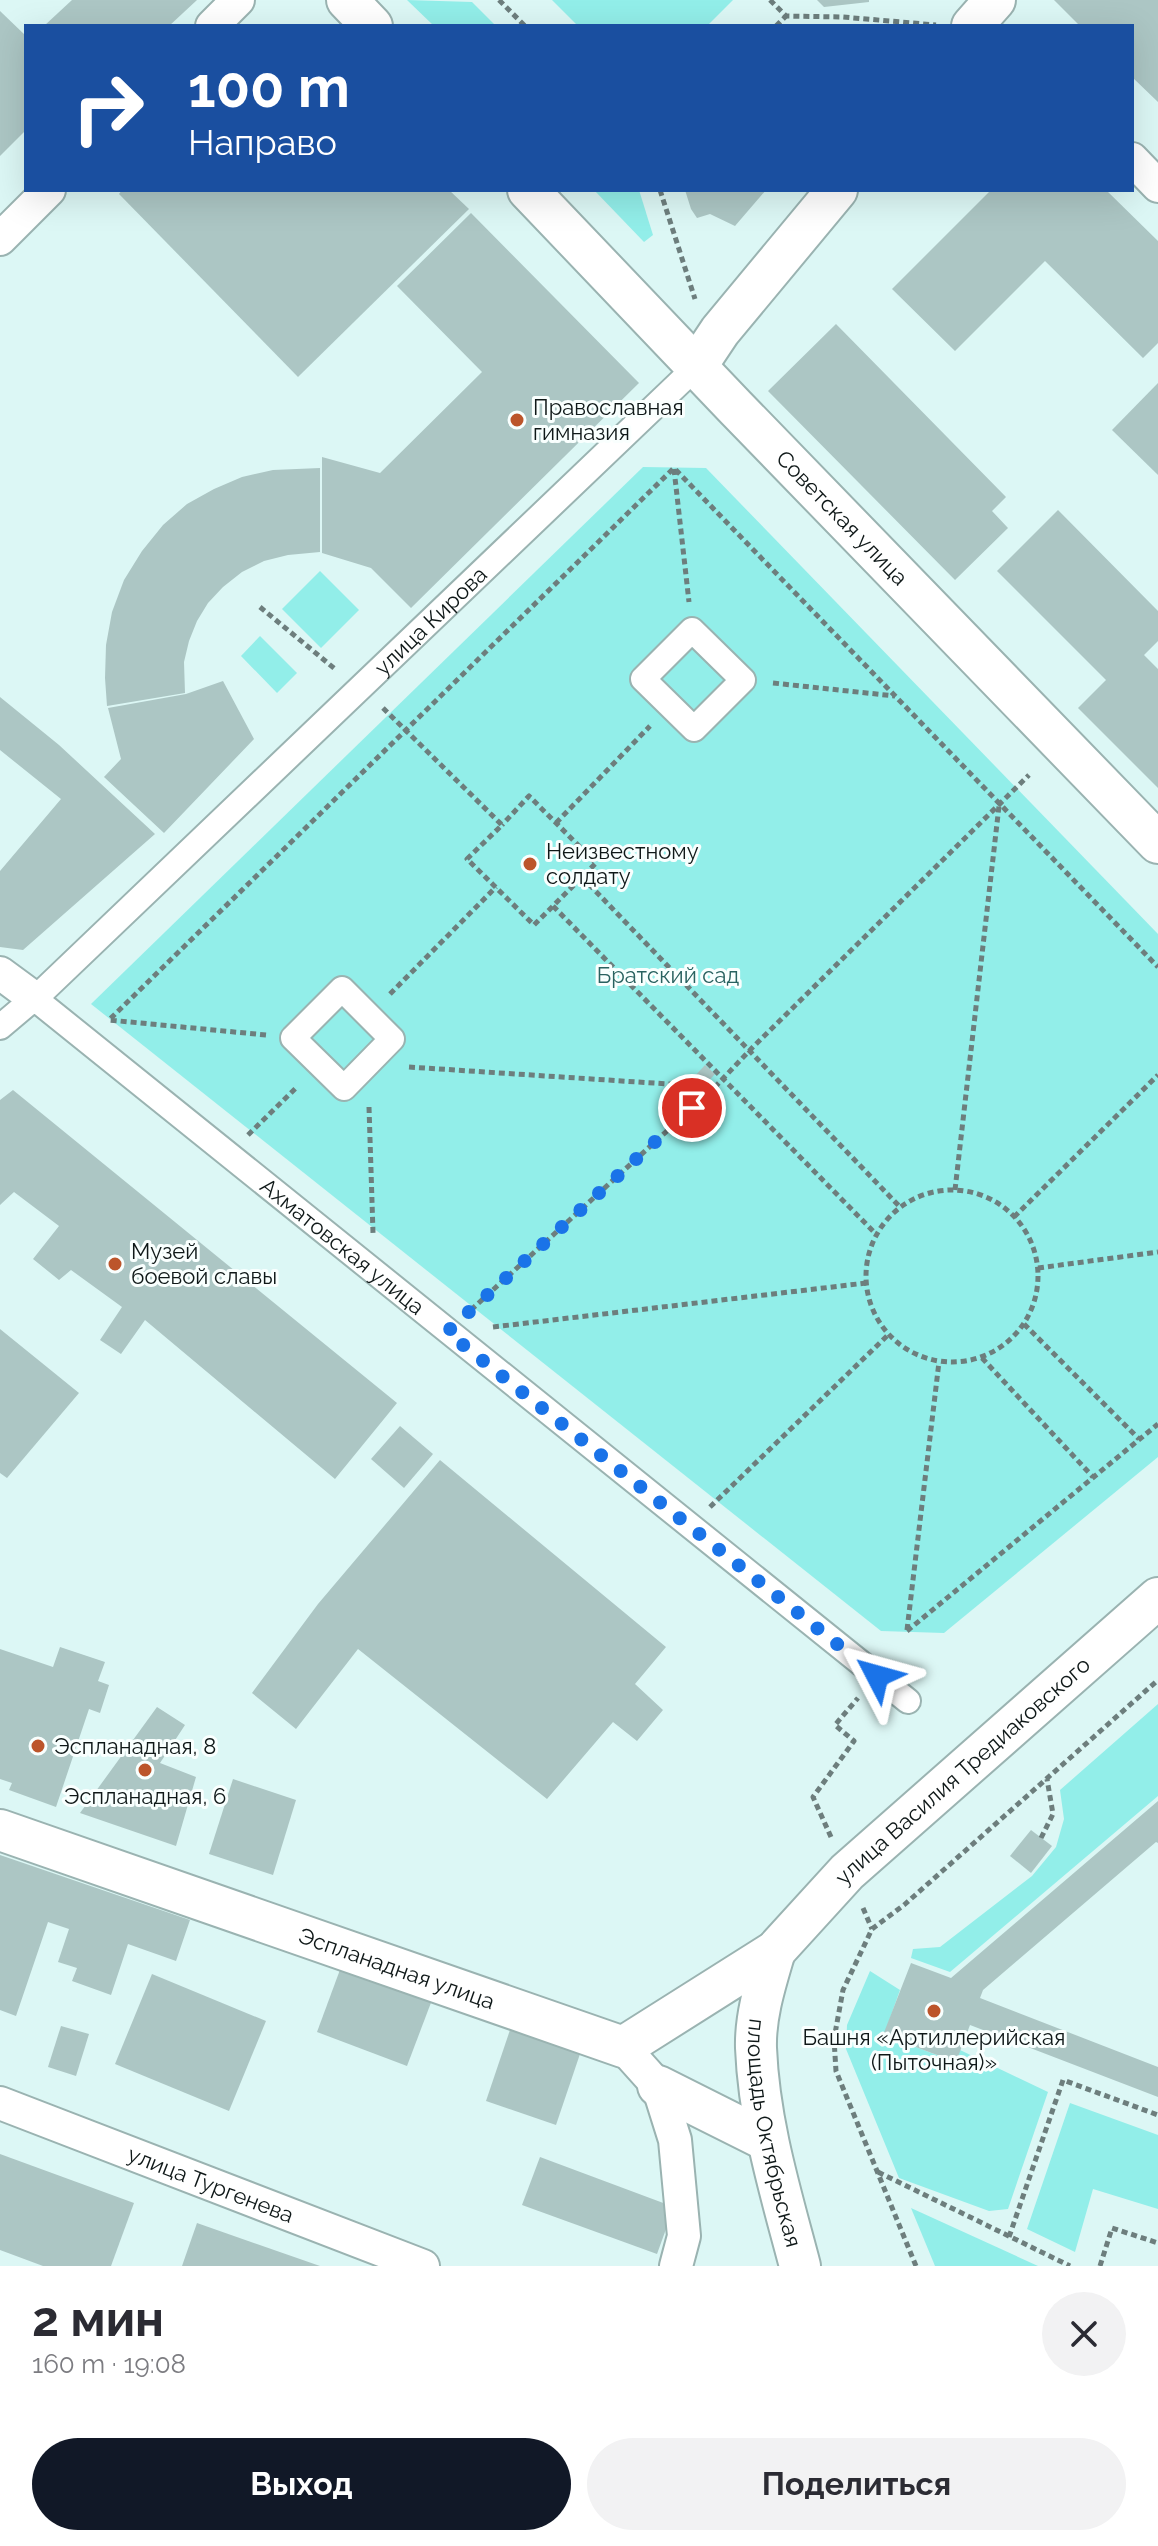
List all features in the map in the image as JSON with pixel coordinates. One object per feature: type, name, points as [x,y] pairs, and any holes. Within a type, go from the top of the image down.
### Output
[{"type":"street","points":[[214,24],[238,0]]},
{"type":"street","points":[[347,0],[370,24]]},
{"type":"street","points":[[1134,161],[1158,186]]},
{"type":"street","points":[[0,239],[47,192]]},
{"type":"street","name":"Советская улица","points":[[530,192],[1158,843]]},
{"type":"street","name":"улица Кирова","points":[[0,1027],[696,367],[720,331],[835,192]]},
{"type":"street","points":[[692,630],[743,680],[694,729],[643,679],[692,630]]},
{"type":"street","name":"Ахматовская улица","points":[[0,973],[908,1701]]},
{"type":"street","points":[[342,989],[392,1039],[344,1088],[293,1038],[342,989]]},
{"type":"street","name":"улица Василия Тредиаковского","points":[[775,1951],[847,1872],[1158,1598]]},
{"type":"street","name":"Эспланадная улица","points":[[0,1830],[623,2047]]},
{"type":"street","points":[[766,2140],[658,2086],[623,2047],[775,1951]]},
{"type":"street","name":"площадь Октябрьская","points":[[775,1951],[761,1997],[756,2046],[766,2140],[800,2266]]},
{"type":"street","points":[[658,2086],[675,2140],[684,2236],[676,2266]]},
{"type":"street","name":"улица Тургенева","points":[[0,2103],[423,2266]]},
{"type":"path","points":[[499,0],[523,24]]},
{"type":"path","points":[[770,0],[786,16],[977,15]]},
{"type":"path","points":[[778,24],[786,16]]},
{"type":"path","points":[[661,192],[699,310]]},
{"type":"path","points":[[674,468],[692,630]]},
{"type":"path","points":[[674,468],[1158,967]]},
{"type":"path","points":[[293,1038],[109,1020],[674,468]]},
{"type":"path","points":[[260,607],[358,688]]},
{"type":"path","points":[[743,680],[896,696]]},
{"type":"path","points":[[556,823],[670,705]]},
{"type":"path","points":[[390,713],[502,825]]},
{"type":"path","points":[[447,1332],[715,1087],[1029,775]]},
{"type":"path","points":[[529,796],[596,863],[534,925],[467,859],[502,825],[529,796]]},
{"type":"path","points":[[955,1190],[1000,803]]},
{"type":"path","points":[[582,877],[900,1207]]},
{"type":"path","points":[[369,1015],[496,887]]},
{"type":"path","points":[[553,906],[876,1234]]},
{"type":"path","points":[[228,1156],[319,1064]]},
{"type":"path","points":[[374,1274],[368,1064],[715,1087]]},
{"type":"path","points":[[1014,1217],[1158,1075]]},
{"type":"path","points":[[955,1190],[982,1195],[1014,1217],[1030,1241],[1038,1268],[1034,1303],[1024,1324],[1006,1344],[981,1358],[939,1362],[916,1356],[888,1335],[875,1317],[866,1283],[867,1258],[876,1234],[900,1207],[921,1196],[955,1190]]},
{"type":"path","points":[[1038,1268],[1158,1252]]},
{"type":"path","points":[[447,1332],[866,1283]]},
{"type":"path","points":[[1024,1324],[1139,1439]]},
{"type":"path","points":[[689,1527],[888,1335]]},
{"type":"path","points":[[981,1358],[1093,1477]]},
{"type":"path","points":[[939,1362],[907,1631],[1158,1424]]},
{"type":"path","points":[[872,1929],[813,1797],[854,1741],[835,1725],[877,1676]]},
{"type":"path","points":[[916,2266],[836,2071],[834,2039],[843,1990],[872,1929],[904,1905],[1158,1680]]},
{"type":"path","points":[[1041,1838],[1053,1814],[1047,1778]]},
{"type":"path","points":[[1009,2237],[1063,2080],[1158,2115]]},
{"type":"path","points":[[878,2172],[1070,2266]]},
{"type":"path","points":[[1100,2266],[1112,2228],[1158,2243]]},
{"type":"green space","points":[[407,0],[472,2],[494,24],[432,24]]},
{"type":"green space","points":[[552,0],[733,0],[709,24],[576,24]]},
{"type":"green space","points":[[596,192],[640,192],[653,235],[644,242]]},
{"type":"green space","name":"Братский сад","points":[[643,467],[706,468],[1158,934],[1158,1457],[944,1633],[881,1631],[91,1004]]},
{"type":"green space","points":[[320,571],[359,610],[321,648],[282,609]]},
{"type":"green space","points":[[260,636],[297,673],[277,693],[241,656]]},
{"type":"green space","points":[[1158,1704],[1158,1796],[950,1972],[911,1958],[913,1949],[940,1947],[1032,1876],[1056,1847],[1064,1819],[1060,1790]]},
{"type":"green space","points":[[870,1971],[900,1990],[884,2035],[955,2062],[960,2050],[1048,2092],[1008,2209],[989,2211],[899,2178],[846,2049],[847,2025]]},
{"type":"green space","points":[[1070,2103],[1158,2135],[1158,2209],[1093,2189],[1075,2252],[1027,2229]]},
{"type":"green space","points":[[911,2208],[1038,2266],[935,2266]]},
{"type":"building","points":[[72,0],[197,0],[171,24],[46,24]]},
{"type":"building","points":[[817,0],[869,0],[869,2],[824,7]]},
{"type":"building","points":[[1054,0],[1158,0],[1158,102],[1134,79],[1134,24],[1078,24]]},
{"type":"building","points":[[0,11],[24,34],[24,132],[0,156]]},
{"type":"building","points":[[451,192],[469,209],[298,377],[119,194]]},
{"type":"building","points":[[686,192],[764,192],[735,226],[710,214],[697,218]]},
{"type":"building","points":[[989,192],[1108,192],[1158,241],[1158,343],[1143,358],[1045,261],[955,351],[892,289]]},
{"type":"building","name":"Православная гимназия","points":[[471,213],[639,383],[411,608],[371,568],[322,553],[322,457],[380,473],[482,372],[397,286]]},
{"type":"building","points":[[836,324],[1006,497],[992,511],[1008,528],[955,580],[768,391]]},
{"type":"building","points":[[1158,383],[1158,475],[1112,430]]},
{"type":"building","points":[[320,468],[320,552],[264,561],[242,572],[223,587],[208,603],[189,641],[184,662],[185,693],[107,706],[106,645],[112,612],[124,580],[163,525],[187,504],[242,477],[273,470]]},
{"type":"building","points":[[1058,510],[1158,611],[1158,641],[1144,655],[1158,669],[1158,788],[1078,708],[1106,680],[997,571]]},
{"type":"building","points":[[223,681],[254,739],[164,833],[104,777],[121,759],[108,708],[186,694]]},
{"type":"building","points":[[0,697],[59,745],[155,834],[23,950],[0,947],[0,871],[61,799],[0,750]]},
{"type":"building","points":[[705,1065],[715,1074],[703,1087],[693,1078]]},
{"type":"building","points":[[13,1090],[397,1403],[335,1479],[145,1320],[121,1354],[100,1340],[122,1307],[71,1270],[59,1280],[33,1259],[59,1226],[14,1192],[0,1205],[0,1100]]},
{"type":"building","points":[[0,1329],[79,1393],[7,1478],[0,1473]]},
{"type":"building","points":[[400,1426],[433,1454],[404,1488],[371,1459]]},
{"type":"building","points":[[440,1460],[666,1647],[635,1684],[663,1710],[637,1741],[613,1722],[547,1799],[358,1649],[296,1729],[252,1693],[318,1604]]},
{"type":"building","name":"Эспланадная, 8","points":[[60,1647],[105,1662],[98,1681],[109,1685],[100,1713],[89,1709],[56,1807],[9,1790],[12,1783],[0,1779],[0,1649],[53,1667]]},
{"type":"building","name":"Эспланадная, 6","points":[[157,1707],[185,1725],[160,1763],[196,1777],[176,1846],[80,1813]]},
{"type":"building","points":[[233,1779],[296,1800],[273,1875],[209,1854]]},
{"type":"building","points":[[1158,1801],[1158,1843],[983,1990],[980,1998],[1158,2067],[1158,2097],[970,2025],[956,2062],[883,2035],[911,1963],[951,1978]]},
{"type":"building","points":[[1031,1830],[1052,1846],[1031,1873],[1010,1856]]},
{"type":"building","points":[[0,1855],[190,1920],[176,1961],[128,1944],[111,1995],[72,1981],[77,1968],[58,1962],[69,1929],[48,1922],[16,2016],[0,2010]]},
{"type":"building","points":[[341,1967],[432,2000],[407,2066],[317,2032]]},
{"type":"building","points":[[152,1974],[266,2021],[229,2111],[115,2064]]},
{"type":"building","points":[[512,2024],[582,2048],[556,2125],[486,2101]]},
{"type":"building","points":[[61,2026],[89,2034],[76,2076],[48,2067]]},
{"type":"building","points":[[0,2154],[134,2203],[111,2266],[43,2266],[0,2250]]},
{"type":"building","points":[[540,2157],[674,2207],[657,2254],[522,2205]]},
{"type":"building","points":[[197,2223],[320,2266],[182,2266]]},
{"type":"place","name":"Православная гимназия","points":[[517,420]]},
{"type":"place","name":"Неизвестному солдату","points":[[530,864]]},
{"type":"place","name":"Музей боевой славы","points":[[115,1264]]},
{"type":"place","name":"Эспланадная, 8","points":[[38,1746]]},
{"type":"place","name":"Эспланадная, 6","points":[[145,1770]]},
{"type":"place","name":"Башня «Артиллерийская (Пыточная)»","points":[[934,2011]]},
{"type":"route","points":[[692,1108],[447,1332],[877,1676]]}]
